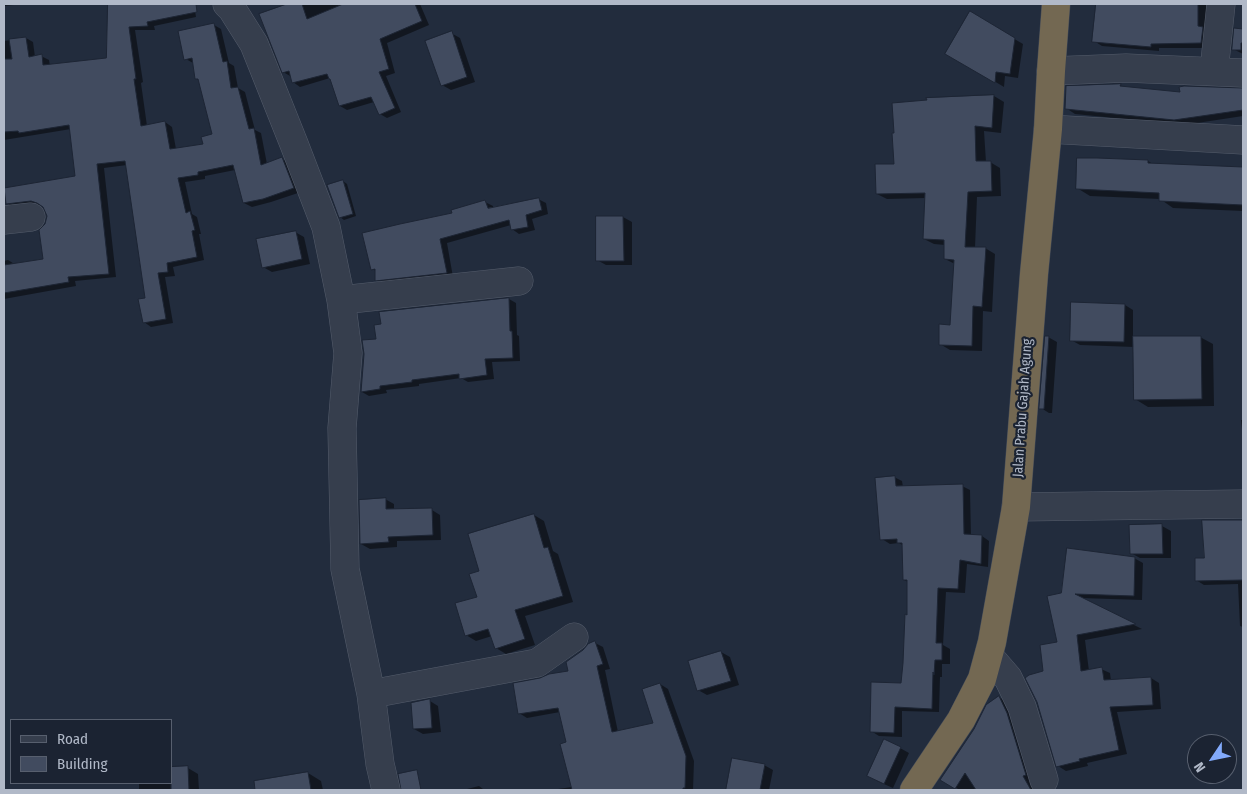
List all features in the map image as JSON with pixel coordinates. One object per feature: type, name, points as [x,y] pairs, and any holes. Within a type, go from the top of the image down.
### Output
[{"type":"highway","name":"Jalan Prabu Gajah Agung","points":[[914,790],[961,720],[982,679],[992,642],[1016,506],[1034,274],[1048,129],[1056,4]]},
{"type":"street","points":[[227,4],[254,44],[298,153],[326,227],[341,300],[348,353],[342,428],[345,569],[371,694],[380,764],[386,790]]},
{"type":"street","points":[[1214,71],[1221,4]]},
{"type":"street","points":[[1051,71],[1126,68],[1243,73]]},
{"type":"street","points":[[1048,129],[1243,140]]},
{"type":"street","points":[[4,220],[31,217]]},
{"type":"street","points":[[341,300],[519,281]]},
{"type":"street","points":[[1016,506],[1243,504]]},
{"type":"street","points":[[371,694],[537,663],[574,637]]},
{"type":"street","points":[[989,656],[1008,678],[1022,707],[1044,780]]},
{"type":"building","points":[[108,4],[196,4],[197,12],[147,22],[148,26],[129,27],[141,126],[165,121],[170,149],[203,144],[201,137],[212,134],[198,79],[195,79],[192,58],[184,60],[178,31],[214,23],[223,62],[227,61],[231,88],[238,87],[249,129],[254,128],[261,165],[282,157],[294,188],[263,199],[243,203],[233,165],[198,172],[198,175],[178,178],[186,213],[190,211],[195,230],[192,231],[197,257],[167,263],[168,272],[158,273],[166,319],[143,323],[138,299],[145,298],[125,161],[97,164],[109,274],[68,277],[69,282],[4,293],[4,265],[43,259],[39,230],[45,224],[47,216],[43,207],[31,201],[6,204],[4,188],[75,176],[69,125],[19,133],[18,131],[4,132],[4,59],[12,59],[9,39],[26,37],[29,57],[42,54],[43,65],[106,58]]},
{"type":"building","points":[[287,4],[302,4],[307,19],[343,4],[415,4],[422,21],[380,39],[389,69],[379,72],[395,108],[379,115],[371,97],[339,106],[327,74],[292,83],[289,71],[282,73],[259,14]]},
{"type":"building","points":[[1096,4],[1198,4],[1198,26],[1203,27],[1201,43],[1151,44],[1151,47],[1092,42]]},
{"type":"building","points":[[970,11],[1015,38],[1010,74],[996,72],[995,83],[945,54]]},
{"type":"building","points":[[1234,28],[1243,29],[1241,50],[1232,50]]},
{"type":"building","points":[[452,31],[467,77],[441,86],[425,41]]},
{"type":"building","points":[[1121,84],[1120,86],[1180,92],[1179,87],[1184,86],[1243,88],[1243,110],[1174,120],[1065,109],[1066,86]]},
{"type":"building","points":[[994,95],[992,128],[975,126],[976,161],[991,161],[992,191],[968,192],[965,247],[986,247],[982,307],[973,306],[972,346],[939,345],[939,324],[950,325],[954,260],[944,259],[944,240],[923,239],[925,193],[876,194],[875,164],[894,164],[892,103],[927,100],[926,98]]},
{"type":"building","points":[[1077,158],[1148,160],[1148,163],[1243,167],[1243,205],[1159,201],[1159,193],[1076,189]]},
{"type":"building","points":[[343,180],[353,214],[339,218],[327,185]]},
{"type":"building","points":[[539,198],[542,210],[526,215],[528,227],[511,230],[509,220],[440,239],[447,273],[375,281],[375,269],[371,270],[362,233],[452,213],[451,210],[485,200],[488,208]]},
{"type":"building","points":[[596,216],[623,216],[624,261],[596,261]]},
{"type":"building","points":[[296,231],[302,259],[262,268],[256,239]]},
{"type":"building","points":[[509,298],[513,358],[485,359],[487,375],[459,379],[459,374],[412,380],[412,382],[380,386],[380,389],[361,392],[364,354],[362,340],[376,339],[374,325],[381,324],[379,312]]},
{"type":"building","points":[[1071,302],[1125,304],[1124,342],[1070,341]]},
{"type":"building","points":[[1045,336],[1049,336],[1044,409],[1039,409]]},
{"type":"building","points":[[1133,336],[1201,336],[1202,399],[1134,400]]},
{"type":"building","points":[[895,476],[896,486],[963,484],[964,534],[982,535],[981,564],[960,560],[958,589],[938,588],[936,643],[942,643],[942,660],[935,660],[932,709],[895,707],[894,733],[870,732],[871,682],[901,683],[903,663],[905,614],[907,615],[907,580],[903,580],[902,543],[897,543],[897,539],[880,540],[875,478]]},
{"type":"building","points":[[386,498],[386,509],[432,508],[433,535],[388,537],[389,542],[360,544],[359,500]]},
{"type":"building","points":[[534,514],[544,548],[548,547],[563,596],[515,610],[525,639],[495,649],[488,629],[465,636],[455,603],[477,597],[469,574],[479,571],[468,534]]},
{"type":"building","points":[[1202,520],[1243,520],[1243,580],[1195,581],[1195,558],[1204,558]]},
{"type":"building","points":[[1162,524],[1163,554],[1130,554],[1129,525]]},
{"type":"building","points":[[1067,548],[1135,557],[1134,596],[1075,594],[1136,624],[1077,635],[1081,671],[1102,667],[1104,680],[1151,677],[1153,705],[1110,707],[1119,750],[1079,759],[1080,761],[1056,767],[1037,702],[1025,678],[1043,671],[1040,645],[1057,642],[1047,596],[1061,593]]},
{"type":"building","points":[[595,641],[603,664],[597,666],[612,732],[653,723],[642,689],[660,683],[686,756],[685,788],[683,790],[572,790],[560,744],[566,742],[558,708],[518,714],[513,683],[568,671],[566,662],[588,644]]},
{"type":"building","points":[[721,651],[731,681],[697,691],[688,661]]},
{"type":"building","points":[[999,696],[1007,713],[1026,775],[1023,776],[1031,790],[976,790],[965,773],[955,789],[940,780],[974,729],[986,705]]},
{"type":"building","points":[[430,699],[432,728],[413,729],[411,703]]},
{"type":"building","points":[[884,739],[901,747],[884,784],[867,776]]},
{"type":"building","points":[[732,758],[765,764],[760,790],[726,790]]},
{"type":"building","points":[[188,766],[189,790],[171,790],[172,767]]},
{"type":"building","points":[[417,770],[421,790],[401,790],[398,774]]},
{"type":"building","points":[[308,772],[311,790],[255,790],[254,781]]}]
